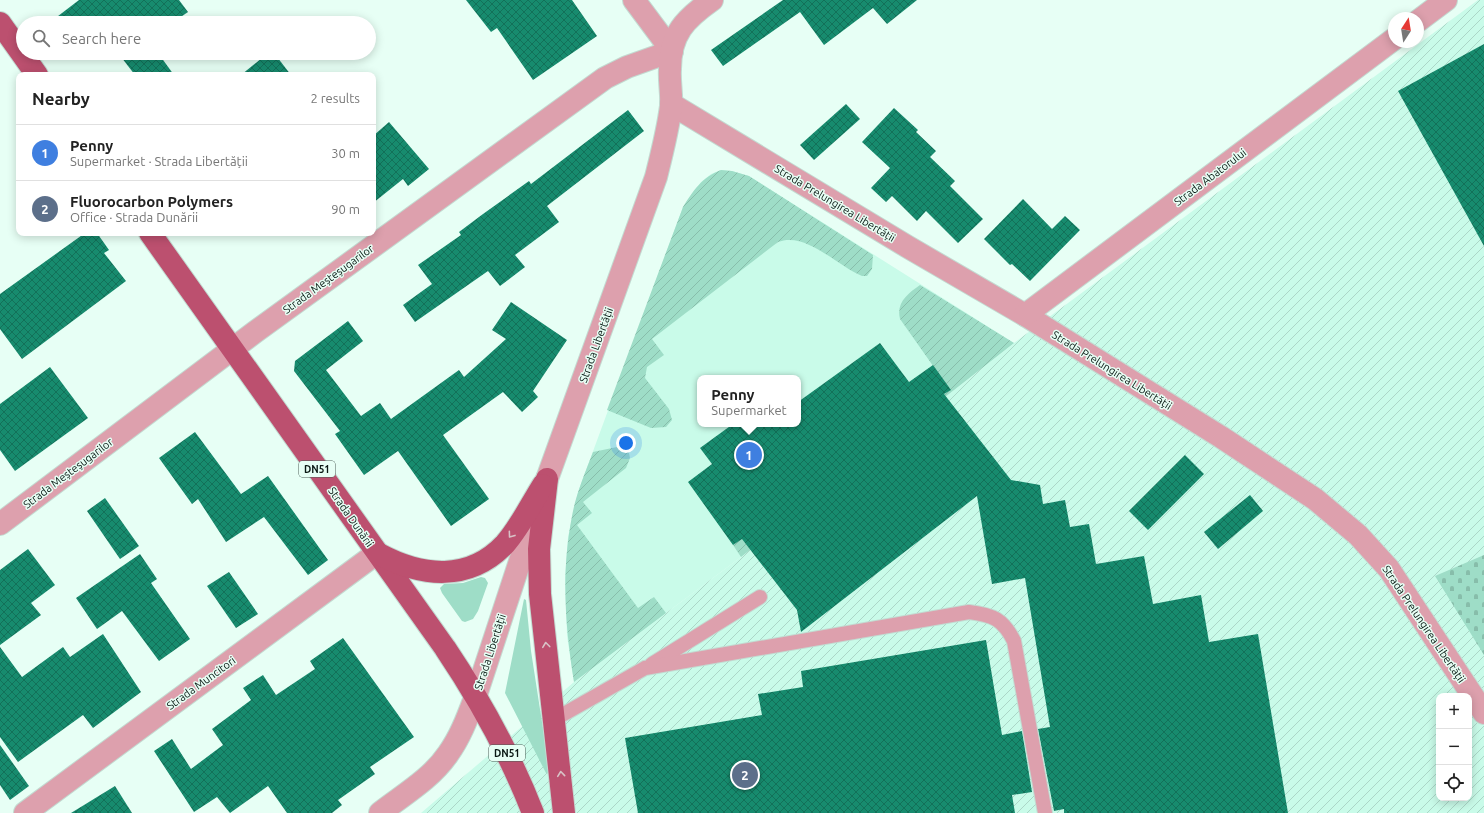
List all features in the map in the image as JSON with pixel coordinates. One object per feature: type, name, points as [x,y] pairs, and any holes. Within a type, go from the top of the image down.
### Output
[{"type":"main road","points":[[0,23],[16,45]]},
{"type":"main road","points":[[26,60],[35,72]]},
{"type":"main road","name":"Strada Dunării","points":[[152,236],[445,648],[476,696],[504,748],[533,813]]},
{"type":"main road","points":[[377,553],[408,568],[426,572],[445,573],[475,566],[488,559],[506,543],[547,479]]},
{"type":"main road","points":[[547,479],[540,532],[539,571],[542,613],[555,719],[564,813]]},
{"type":"street","points":[[634,0],[672,51]]},
{"type":"street","points":[[672,51],[677,34],[684,23],[712,0]]},
{"type":"street","points":[[1424,16],[1446,0]]},
{"type":"street","name":"Strada Abatorului","points":[[1026,316],[1388,44]]},
{"type":"street","name":"Strada Libertății","points":[[380,813],[430,775],[448,755],[464,726],[476,696],[547,479],[656,177],[667,135],[671,104],[670,68],[672,51]]},
{"type":"street","name":"Strada Meșteșugarilor","points":[[0,524],[232,349],[605,78],[627,67],[672,51]]},
{"type":"street","name":"Strada Prelungirea Libertății","points":[[671,104],[908,247],[1026,316],[1246,453],[1314,499],[1358,535],[1389,569],[1484,713]]},
{"type":"street","name":"Strada Muncitori","points":[[25,813],[377,553]]},
{"type":"lane","points":[[555,719],[645,668],[760,597]]},
{"type":"lane","points":[[645,668],[969,612],[986,614],[999,620],[1008,629],[1014,641],[1045,813]]},
{"type":"shaded area","points":[[1478,0],[1484,0],[1484,813],[421,813],[574,682],[741,557],[1014,343],[1413,48],[1424,48],[1424,40]]},
{"type":"shaded area","points":[[721,170],[732,171],[749,176],[1014,343],[741,557],[574,682],[567,636],[565,577],[568,537],[578,492],[683,207],[701,182],[711,174]]},
{"type":"green space","points":[[721,170],[732,171],[749,176],[873,255],[872,269],[867,276],[862,276],[810,245],[799,241],[789,240],[778,242],[652,339],[664,355],[647,367],[645,378],[669,409],[672,420],[666,427],[651,428],[607,410],[683,207],[694,190],[708,176]]},
{"type":"green space","points":[[920,285],[1014,343],[741,557],[733,545],[950,390],[900,319],[899,313],[901,304],[907,295]]},
{"type":"green space","points":[[617,447],[624,448],[629,453],[630,458],[626,468],[583,502],[592,513],[577,525],[638,608],[654,597],[666,613],[574,682],[568,640],[565,578],[566,558],[572,516],[578,492],[593,452]]},
{"type":"green space","points":[[1484,555],[1484,655],[1435,576]]},
{"type":"green space","points":[[481,577],[485,578],[488,583],[478,611],[473,619],[465,622],[462,621],[440,588],[444,584],[463,583]]},
{"type":"green space","points":[[524,599],[526,600],[531,651],[550,774],[546,773],[505,693]]},
{"type":"building","points":[[79,0],[179,0],[188,12],[182,16],[58,16]]},
{"type":"building","points":[[466,0],[572,0],[597,36],[533,80],[497,28],[491,32]]},
{"type":"building","points":[[783,0],[917,0],[887,24],[873,8],[824,45],[800,12],[723,66],[711,50]]},
{"type":"building","points":[[1484,44],[1484,246],[1398,91]]},
{"type":"building","points":[[123,60],[163,60],[172,72],[133,72]]},
{"type":"building","points":[[259,60],[279,60],[289,72],[245,72]]},
{"type":"building","points":[[846,104],[860,119],[814,160],[800,145]]},
{"type":"building","points":[[894,108],[918,130],[916,132],[936,151],[930,157],[955,181],[950,186],[983,219],[958,243],[926,211],[917,221],[892,196],[886,202],[871,188],[890,168],[862,142]]},
{"type":"building","points":[[628,110],[644,131],[547,206],[559,222],[515,255],[525,267],[500,286],[488,271],[415,322],[403,305],[432,284],[418,265],[461,235],[459,232],[483,214],[529,181],[531,184]]},
{"type":"building","points":[[389,122],[429,169],[408,186],[403,179],[376,201],[376,133]]},
{"type":"building","points":[[1023,199],[1052,229],[1065,216],[1080,230],[1030,281],[1012,264],[1010,265],[984,239]]},
{"type":"building","points":[[81,236],[99,236],[109,250],[104,253],[126,281],[22,359],[0,329],[0,294]]},
{"type":"building","points":[[511,302],[567,340],[533,391],[538,397],[522,412],[503,392],[443,435],[489,499],[451,526],[398,451],[364,475],[335,434],[340,431],[294,371],[295,361],[348,321],[363,341],[326,370],[361,416],[380,403],[391,419],[459,370],[464,377],[506,339],[492,330]]},
{"type":"building","points":[[880,343],[909,382],[933,365],[951,390],[944,394],[1011,480],[1040,485],[1043,504],[1065,500],[1070,527],[1089,524],[1096,564],[1144,556],[1153,604],[1201,595],[1209,642],[1258,634],[1288,813],[1064,813],[1064,809],[1054,811],[1038,729],[1050,727],[1025,578],[992,584],[977,496],[801,632],[797,610],[742,539],[733,545],[688,482],[712,464],[700,448],[729,427],[801,427],[801,400]]},
{"type":"building","points":[[50,367],[88,418],[15,471],[0,450],[0,404]]},
{"type":"building","points":[[195,432],[241,494],[268,476],[328,560],[308,575],[264,517],[226,542],[198,499],[192,504],[159,458]]},
{"type":"building","points":[[1185,455],[1204,474],[1148,530],[1129,511]]},
{"type":"building","points":[[1250,495],[1263,511],[1218,549],[1204,532]]},
{"type":"building","points":[[105,498],[139,546],[120,559],[87,511]]},
{"type":"building","points":[[28,549],[55,585],[31,603],[41,615],[0,645],[0,570]]},
{"type":"building","points":[[140,554],[157,579],[151,583],[190,639],[159,661],[122,611],[97,629],[76,598]]},
{"type":"building","points":[[229,572],[258,614],[236,628],[207,586]]},
{"type":"building","points":[[103,634],[141,692],[93,728],[83,715],[18,762],[0,737],[0,647],[22,677],[63,647],[70,657]]},
{"type":"building","points":[[343,638],[414,737],[370,767],[375,774],[338,800],[342,805],[332,813],[287,813],[268,786],[230,813],[217,797],[194,812],[154,751],[172,739],[191,769],[223,745],[212,729],[251,700],[243,688],[263,675],[276,695],[315,669],[310,661]]},
{"type":"building","points":[[986,640],[1002,735],[1022,731],[1032,792],[1012,795],[1015,813],[638,813],[625,738],[762,715],[758,694],[803,687],[801,671]]},
{"type":"building","points":[[0,745],[29,786],[10,800],[0,785]]},
{"type":"building","points":[[115,786],[132,813],[71,813]]},
{"type":"place","name":"Penny","points":[[749,455]]},
{"type":"place","name":"Fluorocarbon Polymers","points":[[745,775]]}]
